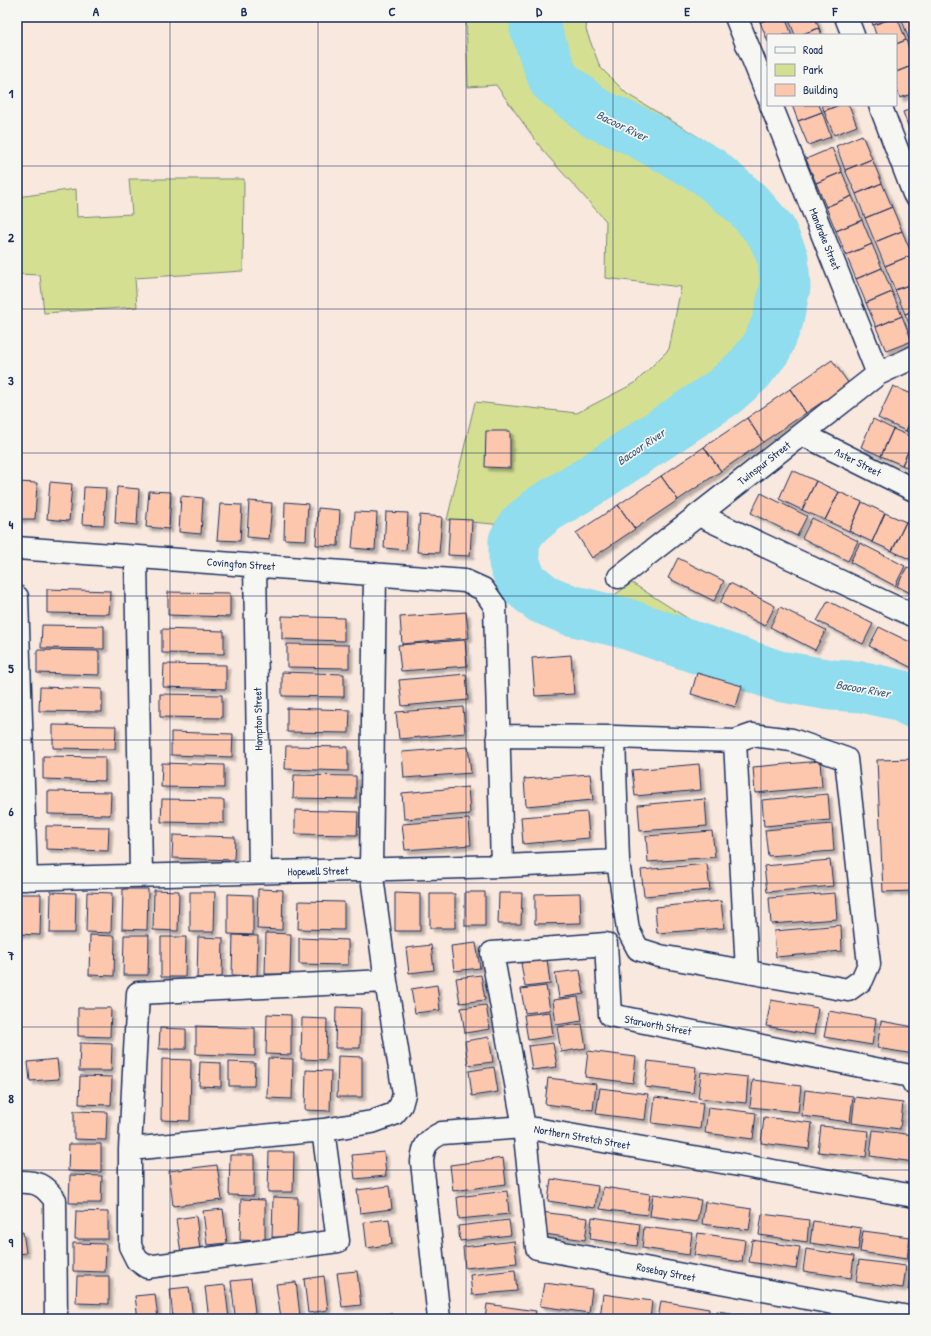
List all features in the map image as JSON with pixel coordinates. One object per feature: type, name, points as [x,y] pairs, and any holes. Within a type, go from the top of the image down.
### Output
[{"type":"street","points":[[736,17],[767,94]]},
{"type":"street","points":[[846,17],[853,34]]},
{"type":"street","name":"Mandrake Street","points":[[771,106],[878,374]]},
{"type":"street","points":[[880,106],[914,194]]},
{"type":"street","name":"Twinspur Street","points":[[619,577],[878,374],[912,360]]},
{"type":"street","name":"Aster Street","points":[[802,434],[914,490]]},
{"type":"street","points":[[699,515],[914,616]]},
{"type":"street","name":"Covington Street","points":[[17,548],[465,581],[483,589],[495,606],[502,866]]},
{"type":"street","points":[[136,557],[141,875]]},
{"type":"street","name":"Hampton Street","points":[[255,565],[260,872]]},
{"type":"street","points":[[130,1149],[322,1130],[372,1122],[394,1114],[401,1105],[404,1094],[386,981],[371,869],[375,574]]},
{"type":"street","points":[[17,597],[21,879]]},
{"type":"street","points":[[498,736],[614,737],[735,741],[752,735],[792,740],[846,759],[869,964],[862,980],[848,990],[660,956],[638,949],[628,930],[618,861],[614,737]]},
{"type":"street","points":[[735,741],[747,972]]},
{"type":"street","name":"Hopewell Street","points":[[21,879],[502,866],[618,861]]},
{"type":"street","name":"Starworth Street","points":[[524,1127],[492,953],[606,944],[610,1015],[910,1076],[914,1084]]},
{"type":"street","points":[[322,1130],[338,1241],[147,1267],[137,1260],[130,1246],[130,1149],[138,993],[386,981]]},
{"type":"street","name":"Northern Stretch Street","points":[[439,1319],[422,1162],[423,1151],[426,1144],[433,1137],[442,1133],[524,1127],[914,1196]]},
{"type":"street","name":"Rosebay Street","points":[[524,1127],[537,1248],[914,1318]]},
{"type":"street","points":[[17,1182],[30,1182],[47,1189],[55,1200],[56,1319]]},
{"type":"green space","points":[[466,17],[587,17],[586,30],[600,67],[627,94],[717,148],[751,179],[785,224],[802,293],[789,341],[752,391],[553,517],[535,531],[530,548],[542,570],[564,593],[598,606],[632,583],[728,644],[817,669],[914,693],[914,723],[906,718],[801,699],[671,661],[561,621],[526,596],[507,570],[505,525],[447,520],[475,402],[577,413],[635,383],[669,349],[681,287],[605,278],[606,221],[544,152],[496,85],[468,87]]},
{"type":"green space","points":[[129,179],[244,179],[243,271],[135,278],[137,307],[44,313],[40,275],[17,274],[17,197],[76,189],[77,217],[132,214]]},
{"type":"building","points":[[758,17],[774,17],[760,22]]},
{"type":"building","points":[[774,17],[785,17],[792,34],[767,34],[767,40],[760,22]]},
{"type":"building","points":[[788,17],[815,17],[819,28],[803,34],[795,34]]},
{"type":"building","points":[[870,17],[896,17],[873,25]]},
{"type":"building","points":[[897,17],[906,40],[897,44],[897,34],[876,34],[873,25]]},
{"type":"building","points":[[901,17],[914,17],[914,38],[909,40]]},
{"type":"building","points":[[819,28],[822,34],[803,34]]},
{"type":"building","points":[[906,40],[914,65],[897,72],[897,44]]},
{"type":"building","points":[[914,65],[914,93],[900,98],[897,89],[897,72]]},
{"type":"building","points":[[792,106],[819,106],[822,112],[798,121]]},
{"type":"building","points":[[822,106],[836,106],[824,111]]},
{"type":"building","points":[[836,106],[849,106],[857,126],[834,135],[824,111]]},
{"type":"building","points":[[914,108],[914,136],[912,137],[903,112]]},
{"type":"building","points":[[822,112],[831,137],[808,145],[798,121]]},
{"type":"building","points":[[862,135],[872,159],[845,170],[836,146]]},
{"type":"building","points":[[832,148],[842,172],[816,183],[806,159]]},
{"type":"building","points":[[872,159],[882,183],[856,194],[845,170]]},
{"type":"building","points":[[842,172],[852,196],[826,207],[816,183]]},
{"type":"building","points":[[882,183],[892,207],[865,218],[856,194]]},
{"type":"building","points":[[852,196],[862,220],[836,231],[826,207]]},
{"type":"building","points":[[892,207],[902,231],[875,242],[865,218]]},
{"type":"building","points":[[862,220],[872,244],[846,255],[836,231]]},
{"type":"building","points":[[902,231],[912,255],[885,266],[875,242]]},
{"type":"building","points":[[872,244],[882,268],[856,279],[846,255]]},
{"type":"building","points":[[912,255],[914,261],[914,283],[895,290],[885,266]]},
{"type":"building","points":[[882,268],[892,292],[866,303],[856,279]]},
{"type":"building","points":[[914,283],[914,311],[905,314],[895,290]]},
{"type":"building","points":[[892,292],[902,316],[876,327],[866,303]]},
{"type":"building","points":[[914,311],[914,335],[905,314]]},
{"type":"building","points":[[902,316],[912,341],[886,351],[876,327]]},
{"type":"building","points":[[832,360],[849,384],[806,413],[790,389]]},
{"type":"building","points":[[893,386],[914,395],[914,413],[906,431],[878,418]]},
{"type":"building","points":[[790,389],[806,413],[763,442],[747,418]]},
{"type":"building","points":[[914,413],[914,435],[906,431]]},
{"type":"building","points":[[747,418],[763,442],[721,471],[704,447]]},
{"type":"building","points":[[873,419],[893,429],[881,456],[861,447]]},
{"type":"building","points":[[893,429],[914,438],[902,465],[881,456]]},
{"type":"building","points":[[486,431],[510,431],[510,468],[485,467]]},
{"type":"building","points":[[914,439],[914,470],[902,465]]},
{"type":"building","points":[[704,447],[721,471],[678,500],[661,476]]},
{"type":"building","points":[[792,470],[816,481],[802,510],[779,499]]},
{"type":"building","points":[[661,476],[678,500],[635,529],[618,505]]},
{"type":"building","points":[[816,481],[839,492],[825,520],[802,510]]},
{"type":"building","points":[[17,482],[37,483],[35,519],[17,519]]},
{"type":"building","points":[[50,482],[72,484],[69,521],[47,519]]},
{"type":"building","points":[[84,487],[106,488],[104,525],[82,524]]},
{"type":"building","points":[[117,487],[139,489],[137,525],[115,523]]},
{"type":"building","points":[[149,491],[171,492],[169,529],[146,527]]},
{"type":"building","points":[[839,492],[862,502],[849,531],[825,520]]},
{"type":"building","points":[[761,493],[807,516],[797,536],[751,513]]},
{"type":"building","points":[[181,496],[203,498],[201,534],[179,532]]},
{"type":"building","points":[[249,501],[272,503],[269,539],[247,537]]},
{"type":"building","points":[[285,502],[308,504],[306,540],[284,539]]},
{"type":"building","points":[[862,502],[885,513],[872,542],[849,531]]},
{"type":"building","points":[[220,504],[242,505],[240,541],[217,540]]},
{"type":"building","points":[[618,505],[635,529],[592,558],[576,533]]},
{"type":"building","points":[[318,508],[340,510],[338,546],[316,545]]},
{"type":"building","points":[[355,512],[377,513],[375,550],[352,548]]},
{"type":"building","points":[[386,512],[408,513],[406,550],[384,548]]},
{"type":"building","points":[[885,513],[906,522],[892,551],[872,542]]},
{"type":"building","points":[[420,515],[442,517],[439,553],[417,552]]},
{"type":"building","points":[[812,518],[858,541],[848,561],[802,538]]},
{"type":"building","points":[[450,519],[472,520],[470,556],[448,555]]},
{"type":"building","points":[[906,522],[914,526],[914,561],[892,551]]},
{"type":"building","points":[[860,543],[905,566],[895,586],[850,562]]},
{"type":"building","points":[[678,558],[724,581],[714,601],[668,578]]},
{"type":"building","points":[[907,567],[914,570],[914,595],[897,586]]},
{"type":"building","points":[[730,583],[775,606],[765,626],[720,603]]},
{"type":"building","points":[[47,589],[110,591],[109,614],[47,613]]},
{"type":"building","points":[[168,592],[230,593],[230,617],[168,615]]},
{"type":"building","points":[[828,601],[873,624],[863,644],[817,621]]},
{"type":"building","points":[[780,607],[826,630],[815,650],[770,627]]},
{"type":"building","points":[[466,612],[469,638],[402,644],[400,617]]},
{"type":"building","points":[[282,616],[344,618],[344,641],[282,639]]},
{"type":"building","points":[[42,625],[104,626],[104,649],[41,648]]},
{"type":"building","points":[[879,627],[914,644],[914,669],[869,646]]},
{"type":"building","points":[[162,629],[224,631],[224,654],[162,653]]},
{"type":"building","points":[[465,640],[467,666],[401,671],[398,645]]},
{"type":"building","points":[[287,644],[349,645],[349,668],[287,667]]},
{"type":"building","points":[[37,650],[99,651],[99,675],[37,673]]},
{"type":"building","points":[[571,655],[574,694],[535,696],[532,658]]},
{"type":"building","points":[[164,664],[226,665],[226,689],[163,687]]},
{"type":"building","points":[[282,672],[344,674],[344,697],[282,696]]},
{"type":"building","points":[[697,673],[742,686],[736,707],[691,694]]},
{"type":"building","points":[[466,674],[468,700],[402,706],[399,680]]},
{"type":"building","points":[[40,687],[102,689],[102,712],[39,711]]},
{"type":"building","points":[[160,694],[222,695],[222,718],[160,717]]},
{"type":"building","points":[[463,707],[465,733],[399,739],[396,712]]},
{"type":"building","points":[[287,708],[350,710],[349,733],[287,732]]},
{"type":"building","points":[[53,725],[116,726],[115,749],[53,748]]},
{"type":"building","points":[[171,732],[233,734],[232,757],[171,755]]},
{"type":"building","points":[[286,746],[348,747],[348,771],[285,769]]},
{"type":"building","points":[[468,747],[471,773],[404,778],[402,752]]},
{"type":"building","points":[[43,756],[105,757],[105,781],[43,779]]},
{"type":"building","points":[[914,759],[914,891],[883,892],[877,760]]},
{"type":"building","points":[[820,761],[822,787],[755,793],[753,767]]},
{"type":"building","points":[[162,763],[224,765],[224,788],[161,787]]},
{"type":"building","points":[[699,764],[701,790],[635,796],[632,770]]},
{"type":"building","points":[[590,774],[593,800],[526,806],[524,779]]},
{"type":"building","points":[[294,775],[356,776],[356,799],[293,798]]},
{"type":"building","points":[[468,787],[470,814],[404,819],[402,793]]},
{"type":"building","points":[[48,791],[111,792],[110,815],[48,814]]},
{"type":"building","points":[[828,794],[830,820],[764,826],[762,800]]},
{"type":"building","points":[[162,799],[224,800],[224,823],[161,822]]},
{"type":"building","points":[[705,799],[707,826],[640,831],[638,805]]},
{"type":"building","points":[[295,810],[358,812],[357,835],[295,834]]},
{"type":"building","points":[[587,812],[589,838],[523,844],[521,817]]},
{"type":"building","points":[[469,819],[471,845],[405,850],[402,824]]},
{"type":"building","points":[[832,824],[834,851],[768,856],[765,830]]},
{"type":"building","points":[[46,826],[109,827],[108,851],[46,849]]},
{"type":"building","points":[[712,831],[715,857],[648,862],[646,836]]},
{"type":"building","points":[[173,835],[235,837],[234,860],[172,858]]},
{"type":"building","points":[[830,860],[833,886],[767,892],[764,866]]},
{"type":"building","points":[[707,864],[710,890],[644,896],[641,870]]},
{"type":"building","points":[[123,889],[148,889],[147,930],[122,929]]},
{"type":"building","points":[[258,889],[283,890],[282,930],[257,929]]},
{"type":"building","points":[[154,890],[179,891],[178,931],[153,930]]},
{"type":"building","points":[[51,892],[76,893],[75,933],[50,933]]},
{"type":"building","points":[[87,892],[112,893],[111,933],[86,932]]},
{"type":"building","points":[[190,892],[215,892],[214,932],[190,932]]},
{"type":"building","points":[[465,892],[485,892],[485,926],[465,926]]},
{"type":"building","points":[[395,893],[420,894],[420,931],[395,931]]},
{"type":"building","points":[[499,893],[522,893],[521,924],[498,924]]},
{"type":"building","points":[[580,893],[581,923],[535,924],[535,894]]},
{"type":"building","points":[[835,893],[837,919],[771,924],[769,898]]},
{"type":"building","points":[[17,894],[41,894],[40,935],[17,934]]},
{"type":"building","points":[[228,894],[253,895],[253,935],[228,934]]},
{"type":"building","points":[[430,894],[455,894],[455,928],[430,928]]},
{"type":"building","points":[[299,901],[344,902],[344,930],[298,929]]},
{"type":"building","points":[[721,901],[724,928],[657,933],[655,907]]},
{"type":"building","points":[[841,925],[842,951],[776,957],[774,931]]},
{"type":"building","points":[[266,933],[291,934],[290,974],[265,974]]},
{"type":"building","points":[[90,935],[115,936],[114,976],[89,975]]},
{"type":"building","points":[[124,935],[149,935],[148,975],[123,975]]},
{"type":"building","points":[[233,935],[258,936],[257,976],[232,975]]},
{"type":"building","points":[[161,937],[186,937],[185,977],[161,977]]},
{"type":"building","points":[[198,937],[223,938],[222,978],[197,978]]},
{"type":"building","points":[[299,938],[348,940],[348,965],[299,964]]},
{"type":"building","points":[[476,943],[480,968],[454,971],[451,946]]},
{"type":"building","points":[[431,945],[434,970],[409,973],[406,948]]},
{"type":"building","points":[[547,959],[550,984],[525,987],[521,963]]},
{"type":"building","points":[[580,970],[584,994],[559,998],[555,973]]},
{"type":"building","points":[[481,975],[485,1000],[460,1003],[456,978]]},
{"type":"building","points":[[437,985],[440,1010],[415,1013],[411,989]]},
{"type":"building","points":[[546,986],[550,1010],[525,1013],[521,989]]},
{"type":"building","points":[[578,997],[582,1021],[556,1025],[553,1000]]},
{"type":"building","points":[[771,1000],[818,1008],[814,1035],[766,1026]]},
{"type":"building","points":[[486,1005],[490,1029],[465,1033],[461,1008]]},
{"type":"building","points":[[336,1007],[361,1008],[360,1048],[335,1048]]},
{"type":"building","points":[[78,1008],[111,1008],[110,1037],[78,1036]]},
{"type":"building","points":[[829,1011],[876,1019],[872,1045],[824,1037]]},
{"type":"building","points":[[550,1012],[553,1036],[528,1040],[524,1015]]},
{"type":"building","points":[[267,1014],[291,1015],[291,1055],[266,1054]]},
{"type":"building","points":[[302,1018],[327,1019],[326,1060],[301,1059]]},
{"type":"building","points":[[881,1021],[914,1027],[914,1054],[877,1048]]},
{"type":"building","points":[[582,1024],[586,1048],[561,1052],[557,1027]]},
{"type":"building","points":[[196,1026],[255,1028],[255,1056],[196,1054]]},
{"type":"building","points":[[160,1028],[186,1029],[186,1049],[159,1049]]},
{"type":"building","points":[[489,1037],[493,1062],[468,1065],[465,1041]]},
{"type":"building","points":[[80,1043],[112,1044],[111,1071],[79,1071]]},
{"type":"building","points":[[553,1043],[557,1067],[532,1070],[528,1046]]},
{"type":"building","points":[[588,1051],[636,1057],[633,1083],[585,1077]]},
{"type":"building","points":[[338,1056],[362,1057],[362,1097],[337,1097]]},
{"type":"building","points":[[268,1058],[293,1059],[292,1099],[267,1098]]},
{"type":"building","points":[[57,1059],[59,1079],[30,1081],[28,1062]]},
{"type":"building","points":[[162,1059],[191,1060],[190,1121],[161,1120]]},
{"type":"building","points":[[648,1061],[696,1067],[693,1093],[645,1087]]},
{"type":"building","points":[[200,1062],[221,1063],[221,1087],[199,1086]]},
{"type":"building","points":[[229,1062],[255,1063],[254,1086],[229,1086]]},
{"type":"building","points":[[494,1067],[498,1092],[472,1096],[469,1071]]},
{"type":"building","points":[[306,1070],[331,1071],[330,1111],[305,1110]]},
{"type":"building","points":[[701,1072],[748,1077],[746,1103],[698,1098]]},
{"type":"building","points":[[80,1076],[112,1077],[111,1105],[79,1104]]},
{"type":"building","points":[[548,1078],[596,1084],[593,1110],[545,1104]]},
{"type":"building","points":[[753,1080],[801,1086],[798,1112],[750,1107]]},
{"type":"building","points":[[600,1088],[648,1094],[645,1120],[596,1114]]},
{"type":"building","points":[[805,1090],[853,1096],[850,1122],[802,1116]]},
{"type":"building","points":[[655,1097],[703,1103],[700,1129],[652,1123]]},
{"type":"building","points":[[855,1097],[903,1103],[900,1129],[852,1123]]},
{"type":"building","points":[[708,1107],[756,1113],[753,1139],[705,1133]]},
{"type":"building","points":[[74,1111],[107,1112],[106,1140],[74,1139]]},
{"type":"building","points":[[764,1117],[812,1123],[809,1149],[761,1143]]},
{"type":"building","points":[[821,1126],[869,1131],[866,1157],[818,1152]]},
{"type":"building","points":[[873,1130],[914,1135],[914,1162],[870,1156]]},
{"type":"building","points":[[69,1144],[101,1144],[101,1172],[68,1171]]},
{"type":"building","points":[[269,1152],[294,1152],[293,1192],[268,1192]]},
{"type":"building","points":[[384,1152],[386,1176],[355,1179],[352,1155]]},
{"type":"building","points":[[230,1155],[254,1155],[254,1196],[229,1195]]},
{"type":"building","points":[[503,1158],[506,1184],[453,1191],[450,1165]]},
{"type":"building","points":[[217,1165],[222,1200],[173,1206],[169,1171]]},
{"type":"building","points":[[70,1175],[102,1176],[101,1203],[69,1203]]},
{"type":"building","points":[[551,1179],[598,1186],[595,1208],[548,1201]]},
{"type":"building","points":[[389,1186],[392,1209],[360,1213],[357,1190]]},
{"type":"building","points":[[603,1187],[650,1194],[647,1215],[600,1209]]},
{"type":"building","points":[[507,1191],[509,1214],[459,1219],[457,1197]]},
{"type":"building","points":[[653,1194],[701,1200],[697,1222],[650,1216]]},
{"type":"building","points":[[273,1197],[298,1198],[297,1238],[272,1237]]},
{"type":"building","points":[[241,1199],[265,1200],[265,1241],[240,1240]]},
{"type":"building","points":[[705,1202],[752,1209],[749,1230],[702,1224]]},
{"type":"building","points":[[223,1209],[227,1243],[207,1245],[203,1211]]},
{"type":"building","points":[[76,1211],[108,1212],[108,1239],[75,1239]]},
{"type":"building","points":[[541,1212],[588,1218],[585,1240],[538,1233]]},
{"type":"building","points":[[762,1214],[809,1220],[807,1242],[759,1235]]},
{"type":"building","points":[[196,1216],[200,1250],[181,1253],[176,1219]]},
{"type":"building","points":[[592,1217],[640,1224],[637,1246],[590,1239]]},
{"type":"building","points":[[389,1219],[392,1244],[367,1248],[364,1222]]},
{"type":"building","points":[[509,1220],[511,1235],[460,1241],[458,1226]]},
{"type":"building","points":[[813,1221],[861,1228],[858,1250],[810,1243]]},
{"type":"building","points":[[644,1227],[692,1233],[689,1255],[642,1248]]},
{"type":"building","points":[[863,1231],[910,1237],[907,1259],[860,1252]]},
{"type":"building","points":[[23,1232],[26,1253],[17,1254],[17,1233]]},
{"type":"building","points":[[698,1233],[745,1240],[742,1262],[694,1255]]},
{"type":"building","points":[[752,1240],[800,1247],[796,1269],[749,1262]]},
{"type":"building","points":[[514,1241],[517,1263],[465,1268],[463,1247]]},
{"type":"building","points":[[73,1243],[106,1244],[105,1272],[73,1271]]},
{"type":"building","points":[[806,1249],[854,1256],[851,1278],[803,1271]]},
{"type":"building","points":[[859,1260],[906,1266],[903,1288],[856,1282]]},
{"type":"building","points":[[911,1268],[914,1268],[914,1290],[908,1290]]},
{"type":"building","points":[[515,1270],[517,1291],[472,1295],[470,1275]]},
{"type":"building","points":[[357,1271],[361,1305],[342,1307],[337,1273]]},
{"type":"building","points":[[77,1276],[109,1276],[109,1304],[76,1303]]},
{"type":"building","points":[[324,1276],[328,1310],[308,1313],[304,1279]]},
{"type":"building","points":[[251,1279],[255,1313],[235,1315],[231,1281]]},
{"type":"building","points":[[296,1282],[300,1316],[281,1318],[276,1284]]},
{"type":"building","points":[[544,1283],[592,1289],[589,1313],[540,1306]]},
{"type":"building","points":[[225,1285],[229,1319],[209,1319],[205,1287]]},
{"type":"building","points":[[189,1287],[193,1319],[173,1319],[170,1289]]},
{"type":"building","points":[[155,1294],[158,1319],[138,1319],[135,1296]]},
{"type":"building","points":[[603,1294],[652,1301],[650,1319],[600,1318]]},
{"type":"building","points":[[661,1301],[709,1309],[708,1319],[658,1319]]},
{"type":"building","points":[[487,1304],[536,1311],[534,1319],[485,1319]]},
{"type":"building","points":[[717,1311],[765,1318],[765,1319],[715,1319]]},
{"type":"building","points":[[391,1313],[393,1319],[356,1319]]},
{"type":"building","points":[[546,1314],[579,1319],[546,1319]]},
{"type":"waterway","name":"Bacoor River","points":[[536,17],[535,28],[554,80],[595,113],[636,131],[708,171],[746,203],[771,231],[783,258],[785,287],[778,320],[767,347],[749,370],[724,392],[584,485],[545,508],[523,526],[514,541],[514,563],[523,583],[543,599],[570,610],[624,623],[778,676],[832,685],[863,687],[899,695],[914,703]]}]
